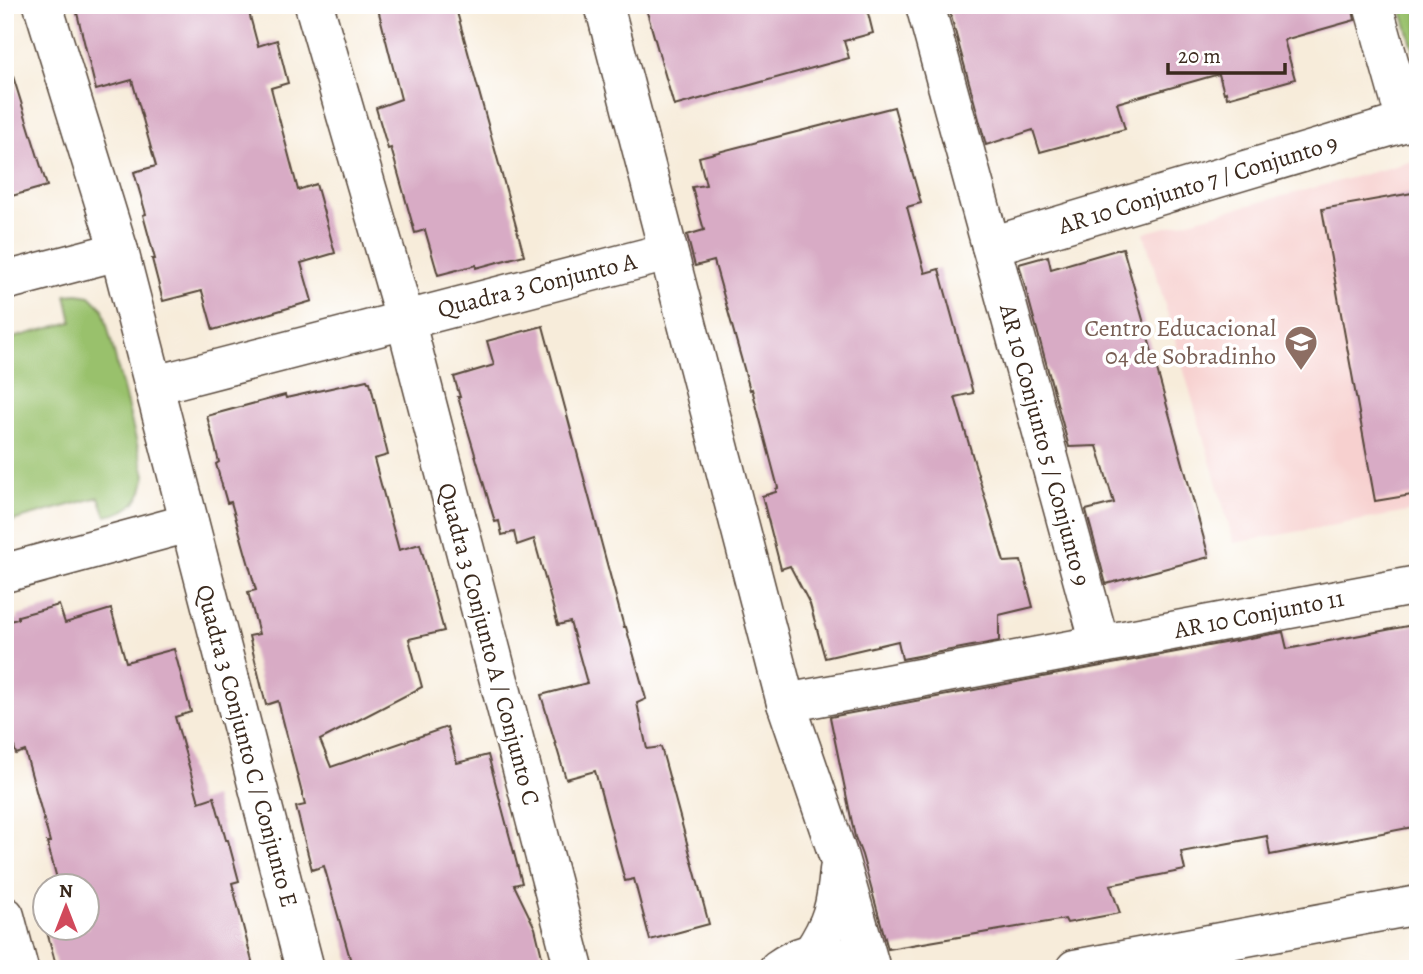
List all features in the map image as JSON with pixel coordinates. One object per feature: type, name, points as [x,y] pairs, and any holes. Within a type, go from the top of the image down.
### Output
[{"type":"street","name":"Quadra 3 Conjunto C / Conjunto E","points":[[43,5],[119,251],[306,969]]},
{"type":"street","name":"Quadra 3 Conjunto A / Conjunto C","points":[[314,5],[405,319],[574,969]]},
{"type":"street","points":[[604,5],[786,703],[839,858],[870,969]]},
{"type":"street","name":"AR 10 Conjunto 5 / Conjunto 9","points":[[925,5],[1100,644]]},
{"type":"street","name":"AR 10 Conjunto 7 / Conjunto 9","points":[[991,246],[1406,122],[1373,5]]},
{"type":"street","points":[[5,281],[119,251]]},
{"type":"street","name":"Quadra 3 Conjunto A","points":[[155,385],[668,251]]},
{"type":"street","points":[[5,573],[189,523]]},
{"type":"street","name":"AR 10 Conjunto 11","points":[[786,703],[1418,585]]},
{"type":"street","points":[[795,961],[831,920],[837,900],[839,858]]},
{"type":"street","points":[[1076,969],[1418,905]]},
{"type":"street","points":[[5,916],[19,969]]},
{"type":"street","points":[[795,961],[831,954],[850,961],[859,969]]},
{"type":"shaded area","name":"Centro Educacional 04 de Sobradinho","points":[[1418,160],[1418,510],[1234,543],[1144,233]]},
{"type":"green space","points":[[1400,5],[1418,5],[1418,64]]},
{"type":"green space","points":[[66,295],[90,296],[103,309],[145,475],[142,491],[129,508],[115,514],[106,516],[99,497],[5,523],[5,340],[72,322]]},
{"type":"building","points":[[75,5],[247,5],[258,46],[277,40],[288,83],[271,88],[298,190],[316,184],[335,253],[301,263],[312,301],[213,330],[202,291],[163,301],[143,215],[146,214],[134,172],[156,166],[132,80],[96,90]]},
{"type":"building","points":[[377,5],[455,5],[524,255],[438,275],[425,230],[415,233],[391,148],[388,149],[376,108],[401,99]]},
{"type":"building","points":[[645,5],[866,5],[873,33],[844,41],[849,58],[674,106]]},
{"type":"building","points":[[948,5],[1352,5],[1355,20],[1284,40],[1295,79],[1227,98],[1219,74],[1117,103],[1125,129],[1040,152],[1033,130],[986,145]]},
{"type":"building","points":[[12,73],[47,186],[5,198],[5,74]]},
{"type":"building","points":[[894,107],[921,203],[907,207],[925,273],[939,269],[973,393],[955,397],[1004,562],[1021,561],[1033,607],[999,615],[999,641],[902,659],[898,641],[825,658],[810,604],[790,566],[781,569],[762,496],[776,492],[778,488],[714,261],[695,266],[687,235],[704,230],[692,187],[706,185],[699,157]]},
{"type":"building","points":[[1418,192],[1418,494],[1375,501],[1322,209]]},
{"type":"building","points":[[1123,248],[1209,557],[1106,584],[1086,510],[1114,503],[1097,446],[1069,447],[1019,264],[1048,256],[1051,269]]},
{"type":"building","points":[[543,326],[646,699],[637,703],[647,749],[661,747],[709,924],[650,940],[634,879],[625,881],[595,771],[566,779],[541,695],[587,683],[570,622],[558,625],[534,539],[517,545],[514,532],[502,535],[499,521],[495,522],[454,377],[494,365],[487,341]]},
{"type":"building","points":[[367,380],[370,382],[388,455],[374,459],[399,550],[420,544],[444,631],[409,639],[422,687],[320,740],[331,767],[447,727],[457,763],[488,755],[522,883],[514,885],[535,928],[545,969],[353,969],[324,866],[312,870],[296,807],[305,805],[278,701],[266,705],[249,636],[259,634],[248,592],[256,590],[231,502],[227,503],[216,464],[219,462],[207,416],[285,395],[286,398]]},
{"type":"building","points":[[59,605],[65,623],[111,609],[126,662],[174,649],[191,712],[175,717],[199,802],[214,797],[228,840],[239,881],[232,883],[254,969],[57,969],[50,942],[102,942],[102,872],[55,872],[47,842],[50,842],[25,751],[16,754],[5,712],[5,622],[18,619],[18,616]]},
{"type":"building","points":[[1418,624],[1418,826],[1270,855],[1267,836],[1181,852],[1185,870],[1110,885],[1120,913],[1067,923],[1065,919],[888,949],[855,837],[830,717],[1283,632],[1287,649]]},
{"type":"place","name":"Centro Educacional 04 de Sobradinho","points":[[1301,372]]}]
